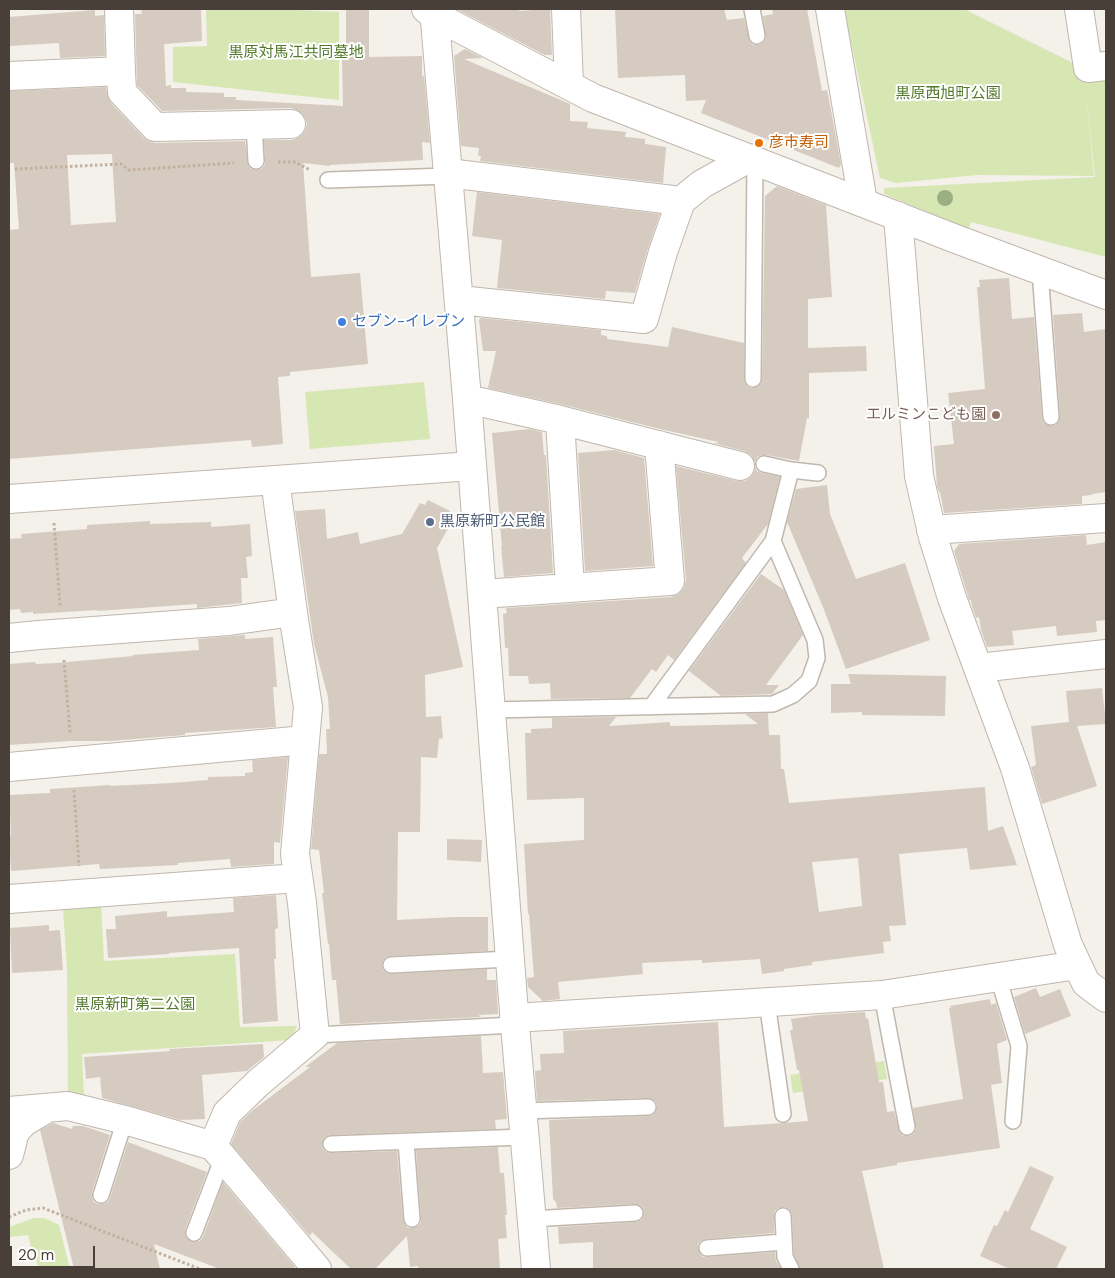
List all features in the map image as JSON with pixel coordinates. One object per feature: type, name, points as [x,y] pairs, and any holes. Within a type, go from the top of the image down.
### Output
[{"type":"street","points":[[119,9],[122,92],[155,127],[291,124]]},
{"type":"street","points":[[566,9],[569,85]]},
{"type":"street","points":[[830,9],[863,202]]},
{"type":"street","points":[[1080,9],[1088,68],[1106,66]]},
{"type":"street","points":[[431,11],[593,98],[1106,295]]},
{"type":"street","points":[[431,11],[459,300],[514,1021],[536,1269]]},
{"type":"street","points":[[9,76],[121,71]]},
{"type":"street","points":[[459,300],[644,319],[663,252],[681,201],[702,184],[752,159]]},
{"type":"street","points":[[448,175],[681,201]]},
{"type":"street","points":[[898,216],[919,476],[931,530],[952,598],[1015,768],[1068,945],[1086,983],[1106,998]]},
{"type":"street","points":[[467,400],[752,465]]},
{"type":"street","points":[[560,420],[570,588]]},
{"type":"street","points":[[482,594],[670,581],[658,445]]},
{"type":"street","points":[[9,499],[472,466]]},
{"type":"street","points":[[218,1152],[227,1113],[258,1083],[315,1035],[302,903],[295,854],[308,707],[275,480]]},
{"type":"street","points":[[931,530],[1106,518]]},
{"type":"street","points":[[9,638],[229,621],[293,612]]},
{"type":"street","points":[[978,668],[1106,654]]},
{"type":"street","points":[[9,767],[305,740]]},
{"type":"street","points":[[9,899],[298,878]]},
{"type":"street","points":[[514,1021],[882,995],[1077,965]]},
{"type":"street","points":[[9,1111],[68,1106],[125,1120],[218,1152],[317,1269]]},
{"type":"street","points":[[9,1155],[15,1132],[24,1122],[48,1107]]},
{"type":"lane","points":[[752,9],[757,36]]},
{"type":"lane","points":[[254,125],[256,161]]},
{"type":"lane","points":[[752,159],[753,379]]},
{"type":"lane","points":[[328,180],[448,175]]},
{"type":"lane","points":[[1040,271],[1051,417]]},
{"type":"lane","points":[[752,465],[818,473]]},
{"type":"lane","points":[[651,707],[773,542],[791,470]]},
{"type":"lane","points":[[491,710],[773,704],[793,695],[809,681],[817,658],[815,640],[773,542]]},
{"type":"lane","points":[[391,965],[510,959]]},
{"type":"lane","points":[[998,977],[1019,1046],[1013,1121]]},
{"type":"lane","points":[[882,995],[907,1128]]},
{"type":"lane","points":[[767,1002],[783,1114]]},
{"type":"lane","points":[[315,1035],[514,1021]]},
{"type":"lane","points":[[331,1144],[406,1142],[648,1107]]},
{"type":"lane","points":[[101,1195],[125,1120]]},
{"type":"lane","points":[[406,1142],[412,1219]]},
{"type":"lane","points":[[194,1233],[218,1152]]},
{"type":"lane","points":[[531,1219],[635,1213]]},
{"type":"lane","points":[[783,1216],[785,1257],[791,1269]]},
{"type":"lane","points":[[707,1248],[784,1242]]},
{"type":"path","points":[[15,168],[121,164],[130,170],[256,161],[295,162],[328,180]]},
{"type":"path","points":[[52,496],[81,894]]},
{"type":"path","points":[[9,1217],[26,1210],[43,1208],[200,1269]]},
{"type":"green space","name":"黒原対馬江共同墓地","points":[[206,9],[276,9],[339,12],[339,100],[173,82],[173,47],[207,46]]},
{"type":"green space","name":"黒原西旭町公園","points":[[844,9],[964,9],[1106,78],[1106,257],[971,222],[969,229],[884,194],[884,188],[1095,177],[1086,93],[1094,176],[977,175],[896,183],[880,178]]},
{"type":"green space","points":[[424,382],[430,439],[310,449],[305,392]]},
{"type":"green space","name":"黒原新町第二公園","points":[[101,905],[104,961],[235,954],[240,1027],[297,1026],[291,1040],[82,1054],[84,1096],[68,1095],[67,972],[63,908]]},
{"type":"green space","points":[[884,1061],[887,1079],[793,1093],[790,1075]]},
{"type":"green space","points":[[34,1218],[44,1218],[59,1225],[70,1269],[40,1269],[33,1255],[28,1235],[9,1237],[9,1227]]},
{"type":"building","points":[[141,9],[201,9],[202,41],[164,44],[166,86],[186,88],[186,92],[224,93],[224,97],[236,97],[236,100],[343,106],[342,57],[346,57],[346,9],[369,9],[369,57],[422,56],[422,77],[424,75],[430,143],[422,142],[423,160],[330,166],[303,163],[311,277],[360,273],[368,364],[290,372],[290,376],[278,377],[283,444],[252,447],[251,440],[9,459],[9,230],[19,229],[14,163],[9,163],[9,91],[106,87],[111,103],[149,141],[155,143],[245,141],[248,166],[256,170],[261,169],[265,165],[264,140],[292,140],[299,137],[305,131],[307,123],[304,116],[299,111],[291,108],[162,111],[137,85],[135,14],[142,14]],"holes":[[[112,154],[116,222],[71,225],[67,155]]]},
{"type":"building","points":[[456,9],[519,9],[519,11],[550,9],[552,55],[545,55]]},
{"type":"building","points":[[615,9],[724,9],[727,20],[744,18],[750,42],[753,45],[758,45],[766,39],[763,16],[773,14],[772,9],[807,9],[822,91],[827,90],[841,164],[839,168],[701,113],[706,100],[686,101],[685,75],[618,78]]},
{"type":"building","points":[[95,10],[95,16],[104,15],[105,56],[60,58],[59,43],[9,46],[9,17]]},
{"type":"building","points":[[465,49],[483,58],[464,59],[570,104],[570,121],[588,122],[587,128],[626,132],[625,137],[645,139],[645,144],[666,147],[663,183],[480,161],[481,156],[478,156],[479,148],[461,146],[454,56]]},
{"type":"building","points":[[777,186],[826,205],[832,297],[808,299],[808,348],[866,346],[867,371],[809,373],[809,418],[807,418],[799,461],[761,455],[757,457],[755,462],[751,455],[744,451],[713,443],[718,442],[488,388],[496,351],[483,351],[479,320],[481,318],[601,330],[601,335],[607,336],[607,339],[668,347],[672,327],[744,343],[745,383],[748,387],[758,387],[762,379],[765,196]]},
{"type":"building","points":[[477,192],[660,214],[635,293],[606,291],[605,299],[497,288],[502,240],[472,236]]},
{"type":"building","points":[[1009,278],[1012,319],[1034,317],[1042,418],[1043,422],[1047,425],[1056,425],[1060,417],[1053,315],[1082,313],[1084,332],[1106,329],[1106,492],[1082,496],[1082,504],[944,513],[937,486],[934,446],[954,444],[948,393],[985,389],[977,287],[980,287],[979,280]]},
{"type":"building","points":[[530,429],[542,432],[544,455],[546,455],[553,573],[504,577],[492,433]]},
{"type":"building","points":[[614,450],[644,458],[653,566],[585,571],[578,453]]},
{"type":"building","points":[[676,466],[737,481],[745,481],[751,477],[755,467],[757,471],[762,473],[780,477],[768,524],[742,558],[746,563],[674,660],[668,655],[656,672],[652,669],[630,698],[551,699],[550,683],[529,684],[528,676],[509,676],[508,648],[505,648],[503,614],[507,613],[506,608],[671,597],[678,594],[684,588],[686,580]]},
{"type":"building","points":[[827,485],[830,514],[856,579],[905,563],[930,640],[846,669],[823,607],[787,522],[796,489]]},
{"type":"building","points":[[428,500],[450,511],[446,516],[453,520],[437,548],[463,667],[425,675],[426,717],[441,716],[443,738],[439,739],[437,758],[421,757],[420,832],[398,832],[397,920],[488,917],[488,951],[391,956],[383,960],[382,966],[386,973],[391,974],[487,969],[487,980],[496,980],[498,1014],[479,1015],[480,1017],[340,1024],[336,980],[332,980],[319,850],[311,849],[319,754],[327,754],[326,729],[330,729],[328,697],[314,644],[295,511],[325,509],[327,539],[358,532],[360,544],[402,534],[420,503],[425,505]]},
{"type":"building","points":[[150,521],[150,524],[211,522],[211,527],[250,524],[252,556],[246,557],[248,578],[241,578],[242,603],[197,608],[197,604],[33,614],[33,612],[21,613],[20,609],[9,610],[9,539],[22,538],[21,534],[87,529],[87,525]]},
{"type":"building","points":[[1086,535],[1087,545],[1106,542],[1106,620],[1096,621],[1097,632],[1057,636],[1056,626],[1012,631],[1014,645],[987,647],[979,617],[976,618],[971,600],[969,600],[954,551],[959,544]]},
{"type":"building","points":[[761,574],[784,590],[803,635],[766,685],[779,685],[772,694],[721,696],[689,671]]},
{"type":"building","points":[[245,635],[245,639],[273,637],[277,687],[273,687],[276,727],[185,733],[185,735],[110,741],[71,741],[9,745],[9,664],[57,663],[199,650],[198,639]]},
{"type":"building","points":[[848,674],[946,676],[945,716],[862,715],[862,712],[831,713],[831,684],[851,684]]},
{"type":"building","points":[[1102,688],[1106,724],[1077,726],[1097,786],[1042,804],[1031,767],[1036,765],[1031,726],[1069,722],[1066,691]]},
{"type":"building","points":[[768,713],[769,735],[780,735],[781,769],[784,769],[789,803],[985,787],[988,831],[1003,826],[1017,865],[970,870],[967,848],[899,854],[906,925],[889,926],[891,941],[883,942],[884,953],[812,962],[812,965],[762,974],[760,959],[702,963],[702,960],[642,963],[643,974],[558,982],[560,999],[543,1001],[528,987],[527,978],[534,977],[524,844],[584,840],[584,798],[527,800],[525,733],[531,733],[531,729],[552,728],[552,718],[616,717],[609,726],[670,722],[670,726],[758,724],[745,714]],"holes":[[[858,858],[862,906],[819,912],[812,862]]]},
{"type":"building","points":[[288,757],[280,843],[274,842],[274,864],[231,867],[230,859],[178,863],[178,865],[100,869],[99,864],[11,871],[9,795],[50,793],[50,789],[172,783],[208,780],[208,777],[245,776],[245,773],[253,772],[252,760]]},
{"type":"building","points":[[447,839],[482,840],[481,862],[447,860]]},
{"type":"building","points":[[276,895],[278,928],[275,929],[276,959],[274,959],[278,1021],[243,1024],[239,948],[108,958],[106,929],[116,929],[115,916],[167,911],[167,917],[234,912],[233,898]]},
{"type":"building","points":[[49,925],[49,931],[60,930],[63,970],[12,973],[10,928]]},
{"type":"building","points":[[1036,988],[1040,997],[1060,989],[1071,1016],[1025,1034],[1014,997]]},
{"type":"building","points":[[990,999],[991,1005],[996,1003],[1007,1040],[997,1044],[1002,1083],[991,1085],[1000,1148],[897,1163],[897,1165],[862,1171],[884,1269],[800,1269],[794,1255],[791,1211],[783,1207],[778,1208],[774,1212],[774,1233],[706,1239],[698,1244],[700,1254],[703,1257],[775,1252],[776,1261],[781,1269],[593,1269],[593,1242],[559,1244],[558,1227],[636,1222],[643,1218],[644,1212],[640,1205],[634,1204],[557,1208],[556,1202],[553,1199],[549,1120],[648,1116],[653,1115],[657,1107],[656,1102],[648,1098],[537,1101],[535,1071],[541,1070],[540,1054],[564,1053],[563,1031],[718,1022],[724,1127],[808,1121],[790,1030],[793,1030],[791,1019],[865,1012],[866,1019],[868,1018],[879,1082],[883,1082],[887,1112],[894,1111],[900,1133],[903,1136],[908,1136],[916,1130],[913,1108],[963,1099],[950,1006]]},
{"type":"building","points":[[481,1036],[483,1073],[503,1072],[507,1119],[495,1120],[496,1129],[331,1135],[323,1139],[322,1145],[326,1152],[331,1153],[397,1151],[403,1220],[408,1228],[418,1226],[421,1223],[416,1150],[498,1147],[500,1173],[504,1173],[507,1215],[505,1215],[507,1238],[498,1239],[500,1269],[418,1269],[418,1266],[410,1267],[407,1236],[375,1269],[351,1269],[312,1232],[310,1236],[231,1144],[240,1122],[310,1067],[305,1067],[337,1043]]},
{"type":"building","points":[[263,1044],[264,1057],[247,1071],[202,1075],[205,1119],[180,1120],[102,1098],[100,1077],[86,1079],[84,1057],[170,1051],[169,1049]]},
{"type":"building","points":[[53,1123],[72,1129],[73,1126],[83,1126],[110,1135],[92,1192],[94,1202],[103,1204],[108,1202],[128,1142],[207,1172],[185,1230],[187,1239],[191,1242],[200,1241],[203,1237],[223,1182],[295,1267],[293,1269],[220,1269],[154,1244],[160,1269],[74,1269],[40,1130]]},
{"type":"building","points":[[1030,1166],[1054,1177],[1030,1229],[1067,1247],[1056,1269],[1010,1269],[980,1256],[994,1225],[997,1226],[1005,1210],[1008,1212]]},
{"type":"place","name":"彦市寿司","points":[[759,143]]},
{"type":"place","name":"セブン-イレブン","points":[[342,322]]},
{"type":"place","name":"エルミンこども園","points":[[996,415]]},
{"type":"place","name":"黒原新町公民館","points":[[430,522]]}]
